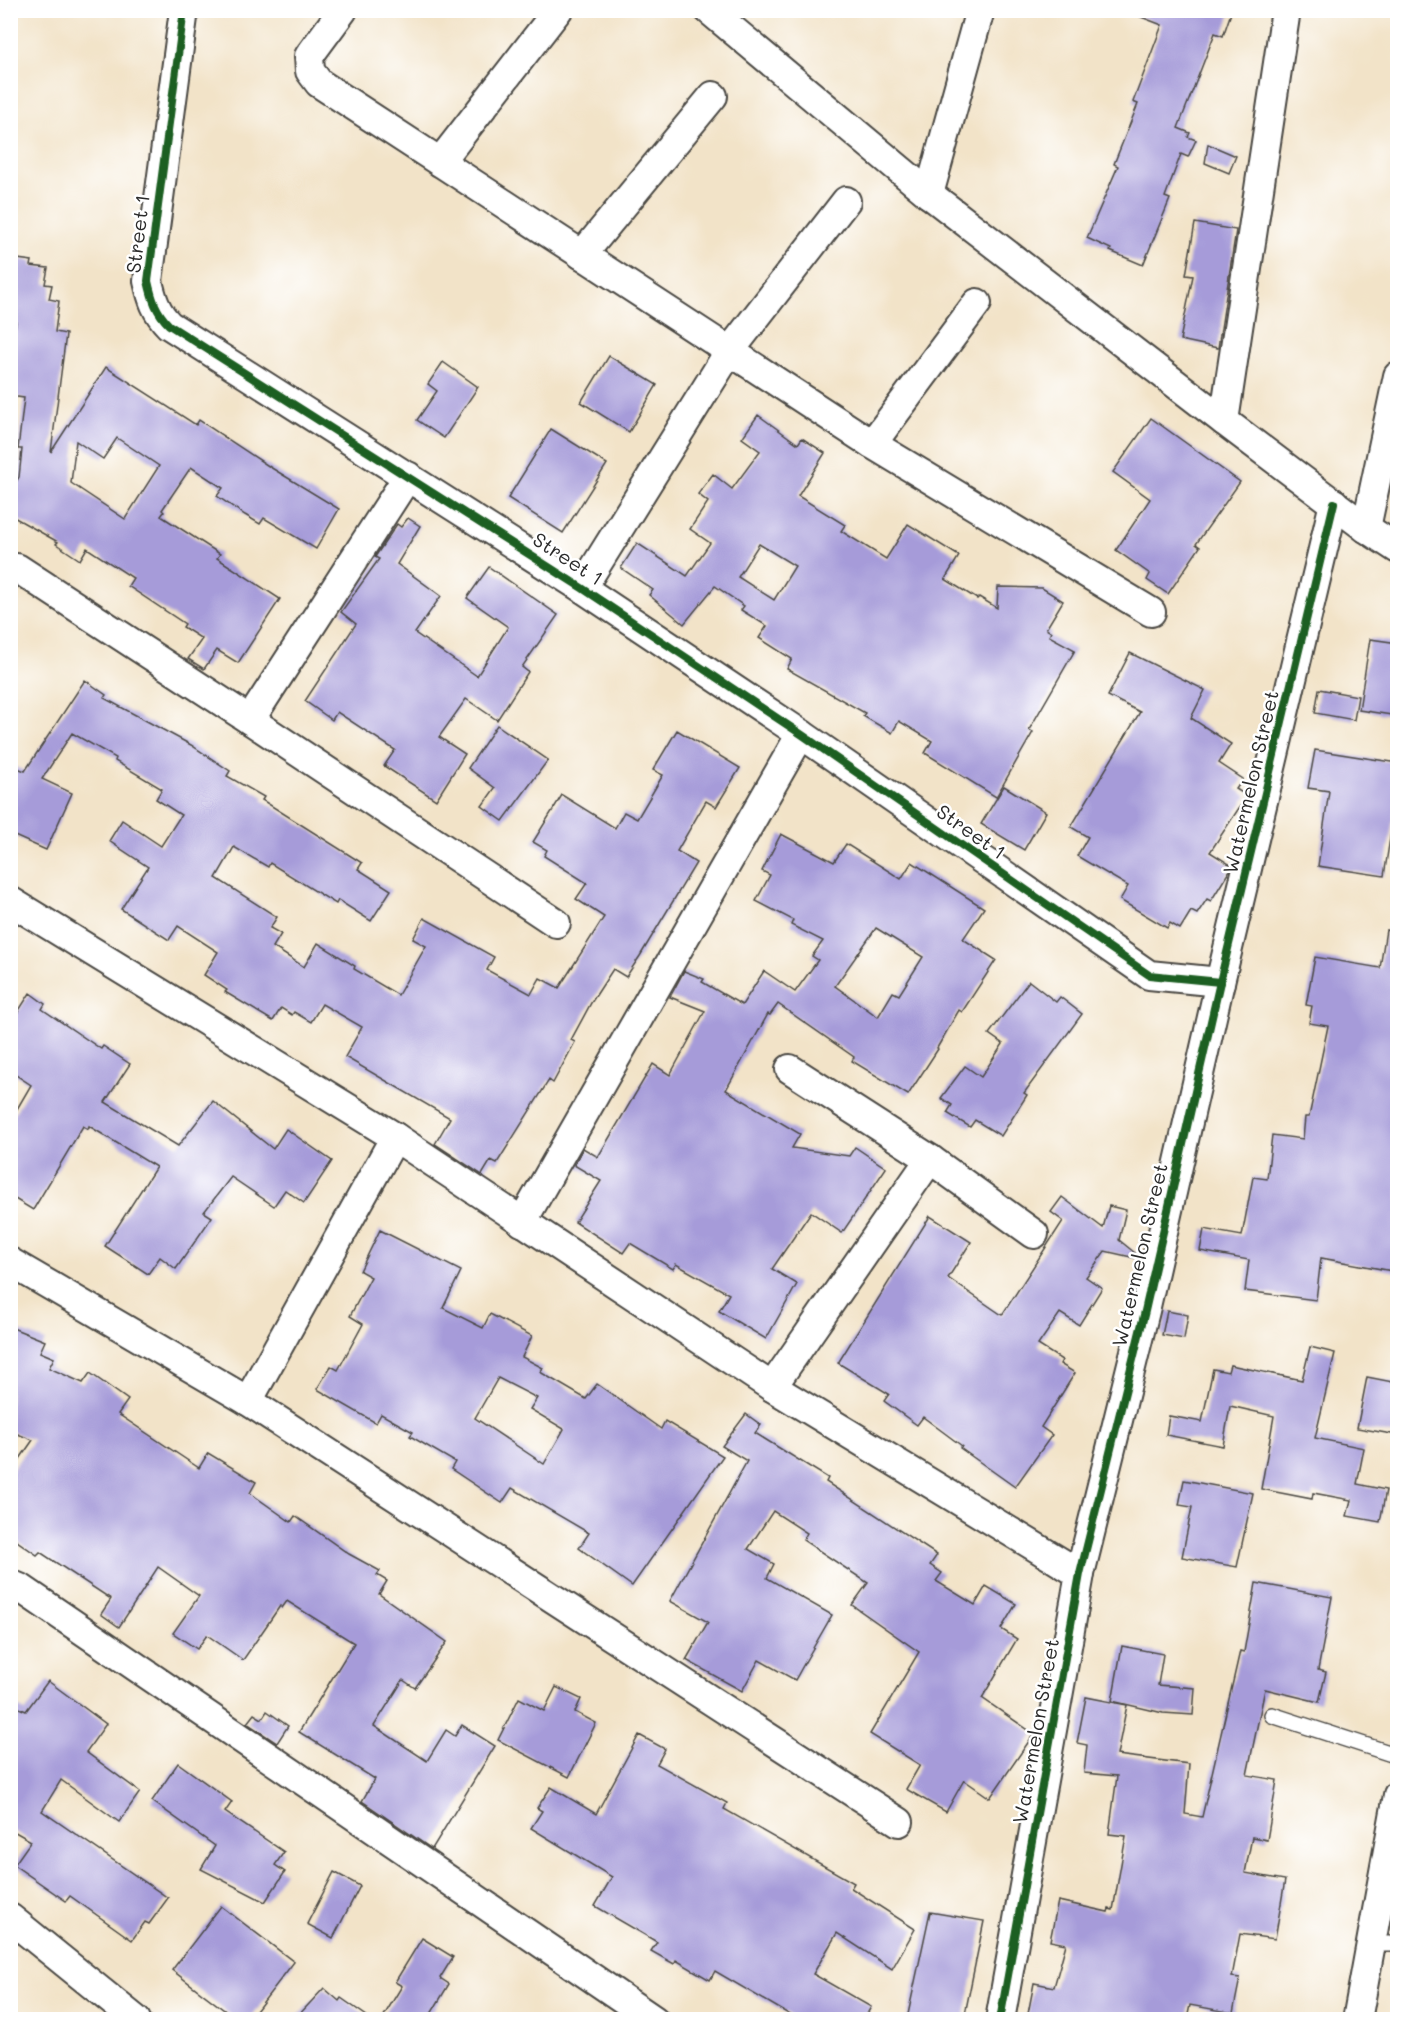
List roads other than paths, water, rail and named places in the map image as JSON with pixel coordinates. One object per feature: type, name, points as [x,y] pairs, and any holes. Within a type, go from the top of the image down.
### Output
[{"type":"street","name":"Street 1","points":[[184,10],[148,281],[159,315],[170,325],[582,588],[801,734],[1149,975],[1220,982]]},
{"type":"street","points":[[343,10],[309,56],[309,71],[319,83],[872,444],[1150,612]]},
{"type":"street","points":[[440,162],[558,10]]},
{"type":"street","points":[[709,10],[929,194],[1224,422],[1366,528],[1398,549]]},
{"type":"street","points":[[929,194],[980,10]]},
{"type":"street","points":[[1224,422],[1286,10]]},
{"type":"street","points":[[582,255],[713,96]]},
{"type":"street","points":[[582,588],[729,352],[846,201]]},
{"type":"street","points":[[872,444],[977,303]]},
{"type":"street","points":[[1366,528],[1398,376]]},
{"type":"street","points":[[250,720],[408,476]]},
{"type":"street","name":"Watermelon Street","points":[[1000,2019],[1080,1574],[1145,1311],[1220,982],[1334,503]]},
{"type":"street","points":[[10,568],[17,568],[556,923]]},
{"type":"street","points":[[522,1222],[801,734]]},
{"type":"street","points":[[10,901],[395,1137],[772,1387],[1080,1574]]},
{"type":"street","points":[[790,1069],[930,1159],[1034,1234]]},
{"type":"street","points":[[248,1401],[395,1137]]},
{"type":"street","points":[[772,1387],[930,1159]]},
{"type":"street","points":[[10,1262],[248,1401],[899,1822]]},
{"type":"street","points":[[10,1584],[22,1589],[654,2019]]},
{"type":"street","points":[[1357,2019],[1384,1944],[1398,1795]]},
{"type":"street","points":[[10,1918],[136,2019]]},
{"type":"lane","points":[[1272,1715],[1398,1756]]}]
